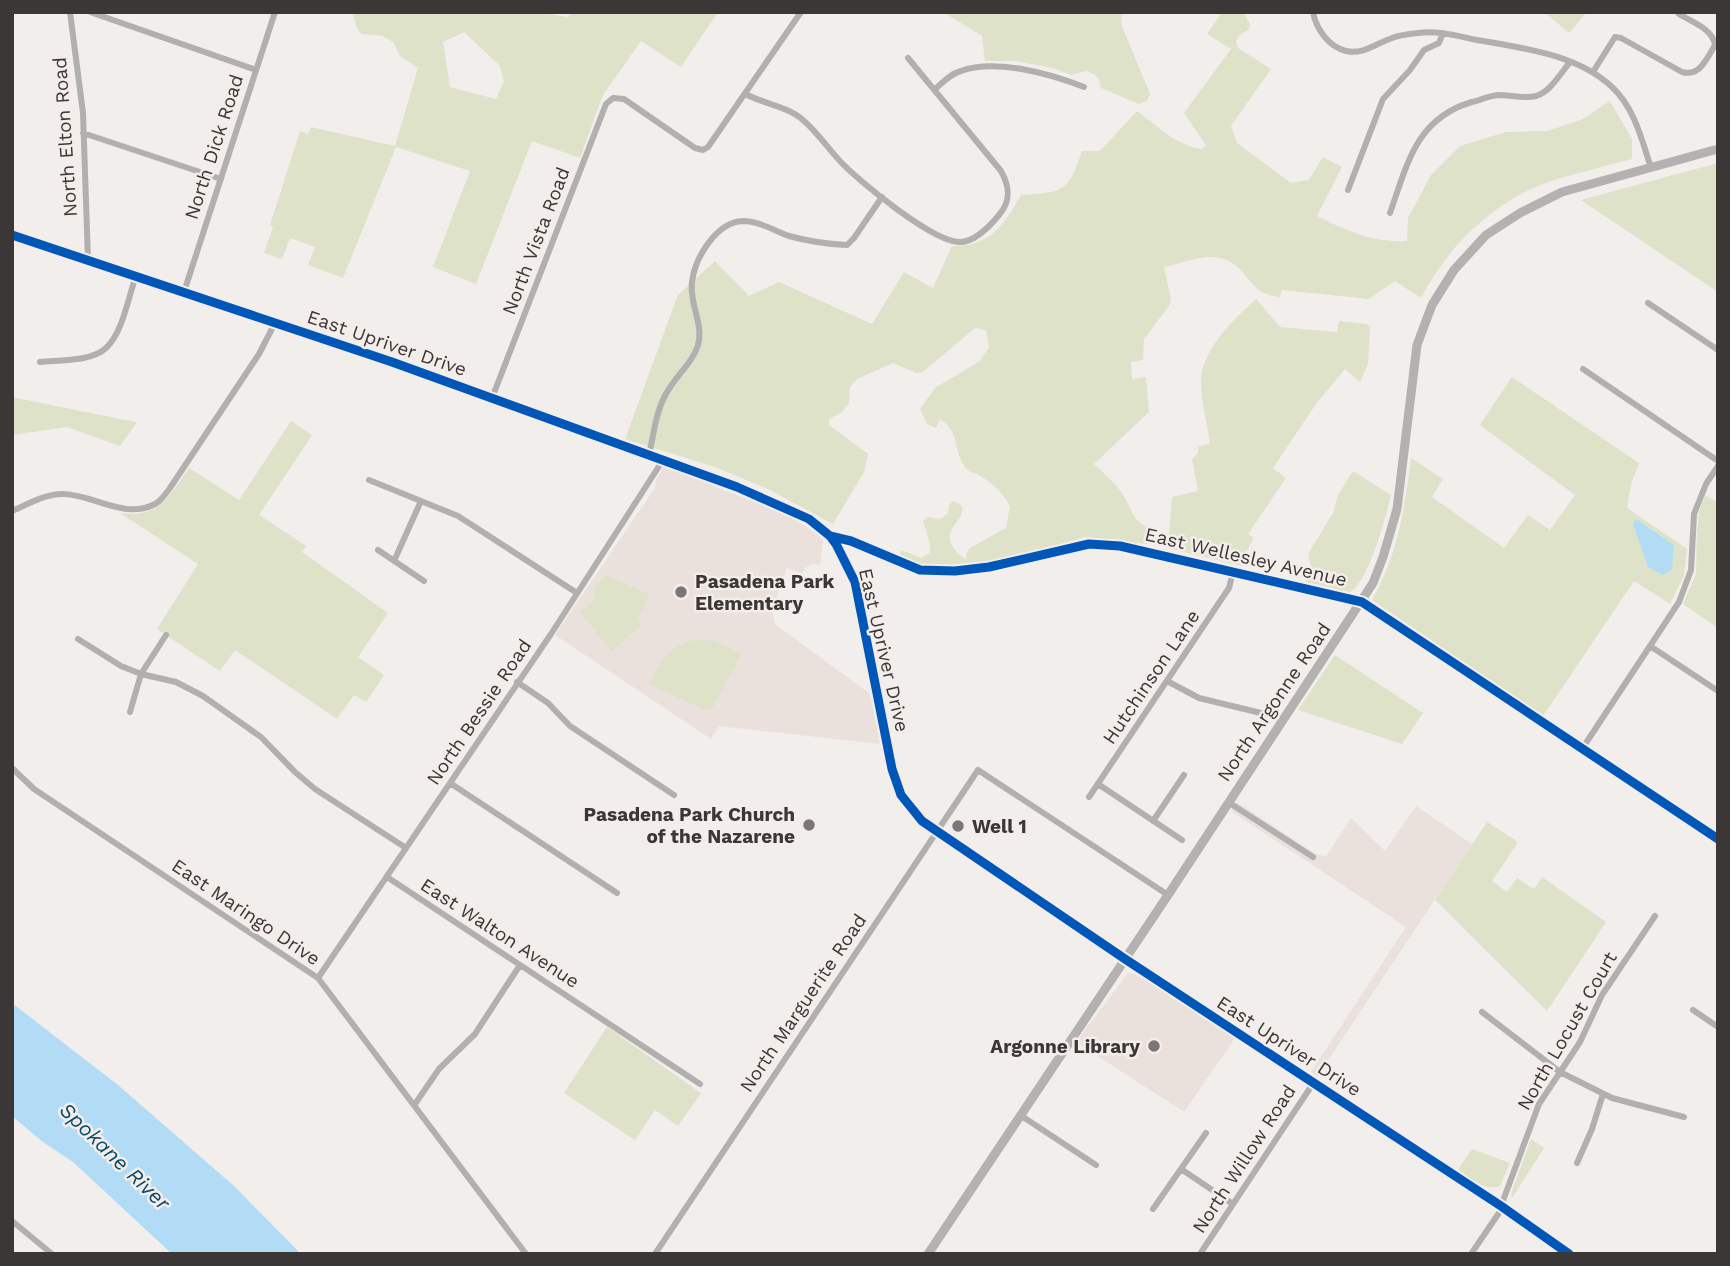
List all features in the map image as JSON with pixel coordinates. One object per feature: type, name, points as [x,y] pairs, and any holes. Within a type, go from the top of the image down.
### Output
[{"type":"main road","name":"North Argonne Road","points":[[928,1254],[1362,602],[1376,575],[1397,509],[1417,345],[1441,288],[1486,235],[1520,213],[1562,192],[1718,149]]},
{"type":"main road","name":"East Upriver Drive","points":[[12,235],[492,398],[737,487],[796,512],[830,536],[843,554],[855,582],[897,783],[909,806],[936,832],[1502,1206],[1569,1254]]},
{"type":"street","name":"North Elton Road","points":[[70,12],[80,86],[88,260]]},
{"type":"street","points":[[90,12],[256,70]]},
{"type":"street","name":"North Dick Road","points":[[184,292],[275,12]]},
{"type":"street","points":[[801,12],[745,94],[783,108],[801,118],[852,173],[935,234],[949,241],[972,240],[998,216],[1009,197],[1007,182],[1001,171],[908,58]]},
{"type":"street","points":[[1313,12],[1317,27],[1325,38],[1336,47],[1354,52],[1393,37],[1422,32],[1443,33],[1520,48],[1570,62],[1593,72],[1612,87],[1626,104],[1640,132],[1652,169]]},
{"type":"street","points":[[1593,72],[1615,37],[1682,72],[1690,74],[1697,71],[1715,45],[1715,40],[1708,31],[1679,14]]},
{"type":"street","points":[[1348,190],[1383,99],[1424,50],[1439,43],[1443,33]]},
{"type":"street","points":[[1390,213],[1411,153],[1434,122],[1450,111],[1496,95],[1535,96],[1544,92],[1570,62]]},
{"type":"street","points":[[934,90],[960,71],[992,67],[1048,74],[1084,87]]},
{"type":"street","name":"North Vista Road","points":[[492,398],[606,104],[613,98],[624,99],[695,148],[703,150],[708,147],[745,94]]},
{"type":"street","points":[[83,133],[221,179]]},
{"type":"street","points":[[649,455],[659,410],[667,391],[693,358],[699,344],[701,332],[691,293],[692,280],[708,243],[718,233],[740,221],[791,236],[847,245],[882,197]]},
{"type":"street","points":[[40,362],[88,356],[105,349],[117,331],[136,276]]},
{"type":"street","points":[[1648,303],[1718,350]]},
{"type":"street","points":[[12,511],[50,495],[64,494],[118,508],[138,509],[157,503],[170,488],[259,354],[275,323]]},
{"type":"street","points":[[1583,369],[1718,461]]},
{"type":"street","name":"North Bessie Road","points":[[318,978],[577,593],[663,460]]},
{"type":"street","points":[[1582,749],[1679,602],[1688,583],[1693,552],[1693,514],[1706,484],[1718,466]]},
{"type":"street","points":[[369,480],[468,522],[577,593]]},
{"type":"street","points":[[394,561],[421,501]]},
{"type":"street","name":"East Wellesley Avenue","points":[[830,536],[851,541],[920,570],[955,571],[989,567],[1089,544],[1153,553],[1362,602],[1718,839]]},
{"type":"street","points":[[377,550],[424,581]]},
{"type":"street","name":"Hutchinson Lane","points":[[1090,797],[1228,587],[1233,572]]},
{"type":"street","points":[[130,712],[141,674],[166,635]]},
{"type":"street","points":[[78,639],[121,666],[176,682],[203,696],[261,737],[315,789],[406,848]]},
{"type":"street","points":[[1650,646],[1718,691]]},
{"type":"street","points":[[1167,681],[1199,698],[1265,714]]},
{"type":"street","points":[[517,682],[548,703],[570,726],[674,795]]},
{"type":"street","name":"East Maringo Drive","points":[[12,768],[34,789],[318,978],[526,1254]]},
{"type":"street","name":"North Marguerite Road","points":[[655,1254],[978,770],[1168,895]]},
{"type":"street","points":[[1153,821],[1184,775]]},
{"type":"street","points":[[450,783],[617,893]]},
{"type":"street","points":[[1098,784],[1182,840]]},
{"type":"street","points":[[1228,802],[1313,857]]},
{"type":"street","name":"East Walton Avenue","points":[[387,877],[700,1083]]},
{"type":"street","name":"North Locust Court","points":[[1472,1254],[1502,1206],[1539,1104],[1580,1042],[1602,995],[1656,916]]},
{"type":"street","points":[[415,1104],[439,1069],[475,1034],[520,965]]},
{"type":"street","points":[[1693,1010],[1718,1027]]},
{"type":"street","points":[[1482,1012],[1559,1072],[1603,1094],[1684,1116]]},
{"type":"street","name":"North Willow Road","points":[[1200,1254],[1314,1082]]},
{"type":"street","points":[[1577,1163],[1603,1094]]},
{"type":"street","points":[[1020,1115],[1096,1165]]},
{"type":"street","points":[[1153,1209],[1206,1133]]},
{"type":"street","points":[[1181,1169],[1233,1204]]},
{"type":"street","points":[[12,1220],[52,1254]]},
{"type":"shaded area","name":"Pasadena Park Elementary","points":[[664,466],[789,516],[823,540],[820,565],[812,564],[805,568],[803,574],[787,568],[772,611],[775,624],[870,694],[880,744],[719,726],[711,739],[555,635],[655,488],[656,480]]},
{"type":"shaded area","points":[[1237,802],[1314,853],[1326,857],[1351,818],[1385,851],[1416,806],[1472,844],[1317,1077],[1311,1072],[1406,927],[1231,811]]},
{"type":"shaded area","points":[[1128,973],[1136,974],[1235,1038],[1184,1112],[1076,1042]]},
{"type":"green space","points":[[352,12],[536,12],[567,17],[574,12],[718,12],[681,67],[641,41],[603,95],[580,158],[532,141],[476,284],[433,267],[470,171],[396,147],[343,278],[308,265],[315,247],[290,238],[282,259],[264,253],[273,227],[270,225],[300,131],[308,134],[311,127],[395,146],[418,68],[400,56],[393,42],[383,36],[362,34]],"holes":[[[464,32],[500,66],[504,82],[496,99],[450,87],[443,42]]]},
{"type":"green space","points":[[943,12],[1121,12],[1122,26],[1150,94],[1147,101],[1139,104],[1101,88],[1099,79],[1086,71],[1071,75],[1016,61],[985,61],[982,36]]},
{"type":"green space","points":[[1222,12],[1244,13],[1250,24],[1249,29],[1236,41],[1238,48],[1271,69],[1231,126],[1237,143],[1291,183],[1309,180],[1323,157],[1342,167],[1317,216],[1350,231],[1371,238],[1407,241],[1408,218],[1431,175],[1460,146],[1506,132],[1548,131],[1583,119],[1610,101],[1632,139],[1632,159],[1554,180],[1533,188],[1494,211],[1445,259],[1421,298],[1395,281],[1369,299],[1282,290],[1280,297],[1262,292],[1236,266],[1222,258],[1214,257],[1164,267],[1171,299],[1169,306],[1144,339],[1143,360],[1131,362],[1132,379],[1146,377],[1149,412],[1094,464],[1119,489],[1136,519],[1149,529],[1147,544],[1084,537],[1036,551],[968,565],[917,564],[899,558],[901,550],[921,558],[930,553],[923,521],[928,517],[941,519],[948,513],[949,505],[953,501],[963,509],[950,536],[950,541],[961,556],[967,559],[966,554],[970,548],[1006,528],[1010,506],[1004,496],[989,481],[967,469],[947,424],[940,419],[936,428],[927,424],[920,409],[935,388],[980,361],[989,347],[986,330],[975,328],[923,372],[916,373],[893,363],[857,379],[850,387],[849,403],[842,412],[829,419],[829,425],[868,454],[864,472],[833,524],[770,490],[718,468],[625,439],[678,295],[715,261],[749,296],[779,282],[872,324],[904,272],[933,288],[952,246],[965,246],[986,238],[1002,224],[1021,195],[1046,193],[1062,188],[1068,183],[1082,151],[1100,151],[1137,111],[1177,140],[1203,149],[1206,145],[1184,113],[1231,49],[1207,34]]},
{"type":"green space","points":[[1544,12],[1587,12],[1569,33]]},
{"type":"green space","points":[[1718,163],[1718,292],[1581,200]]},
{"type":"green space","points":[[1256,299],[1280,327],[1337,332],[1339,321],[1367,324],[1370,327],[1368,364],[1360,382],[1345,369],[1316,404],[1273,468],[1286,478],[1248,534],[1254,538],[1241,566],[1168,548],[1172,497],[1198,491],[1192,459],[1198,453],[1198,447],[1210,443],[1201,384],[1206,360],[1219,337]]},
{"type":"green space","points":[[1512,377],[1639,463],[1631,484],[1627,508],[1687,549],[1684,575],[1670,604],[1634,581],[1543,716],[1372,600],[1394,548],[1403,513],[1411,458],[1443,479],[1432,497],[1504,548],[1528,515],[1550,530],[1575,495],[1480,425]]},
{"type":"green space","points":[[12,397],[137,422],[120,446],[67,427],[12,435]]},
{"type":"green space","points":[[291,421],[312,435],[259,515],[306,546],[302,552],[388,613],[358,657],[384,675],[366,702],[354,695],[337,719],[235,650],[220,671],[157,629],[198,564],[120,513],[139,514],[157,507],[189,468],[239,500]]},
{"type":"green space","points":[[1353,471],[1391,495],[1370,563],[1357,586],[1350,592],[1306,582],[1311,568],[1308,554],[1333,513],[1338,495]]},
{"type":"green space","points":[[1705,495],[1718,503],[1718,628],[1683,604],[1696,574],[1699,513]]},
{"type":"green space","points":[[605,575],[649,594],[637,616],[641,626],[611,651],[580,612],[596,599],[593,589]]},
{"type":"green space","points":[[696,640],[714,641],[742,653],[712,708],[705,710],[649,684],[667,655],[680,645]]},
{"type":"green space","points":[[1335,655],[1423,713],[1402,744],[1298,710]]},
{"type":"green space","points":[[1487,822],[1518,842],[1492,881],[1507,892],[1517,878],[1534,889],[1542,877],[1606,922],[1547,1011],[1435,900]]},
{"type":"green space","points":[[607,1027],[701,1093],[678,1126],[655,1110],[635,1140],[564,1093]]},
{"type":"green space","points":[[1531,1139],[1544,1148],[1512,1198],[1511,1194]]},
{"type":"green space","points":[[1472,1149],[1510,1163],[1500,1186],[1483,1186],[1458,1170]]},
{"type":"water","points":[[1636,519],[1674,545],[1672,569],[1663,575],[1648,567],[1633,524]]},
{"type":"water","name":"Spokane River","points":[[12,1003],[118,1085],[234,1186],[301,1254],[172,1254],[73,1162],[12,1116]]},
{"type":"cycle path","points":[[12,235],[392,362],[737,487],[809,519],[836,544],[855,582],[892,769],[901,795],[922,821],[1569,1254]]},
{"type":"cycle path","points":[[830,536],[851,541],[920,570],[955,571],[989,567],[1089,544],[1120,546],[1362,602],[1718,839]]},
{"type":"place","name":"Pasadena Park Elementary","points":[[681,592]]},
{"type":"place","name":"Pasadena Park Church of the Nazarene","points":[[809,825]]},
{"type":"place","name":"Well 1","points":[[958,826]]},
{"type":"place","name":"Argonne Library","points":[[1154,1046]]}]
